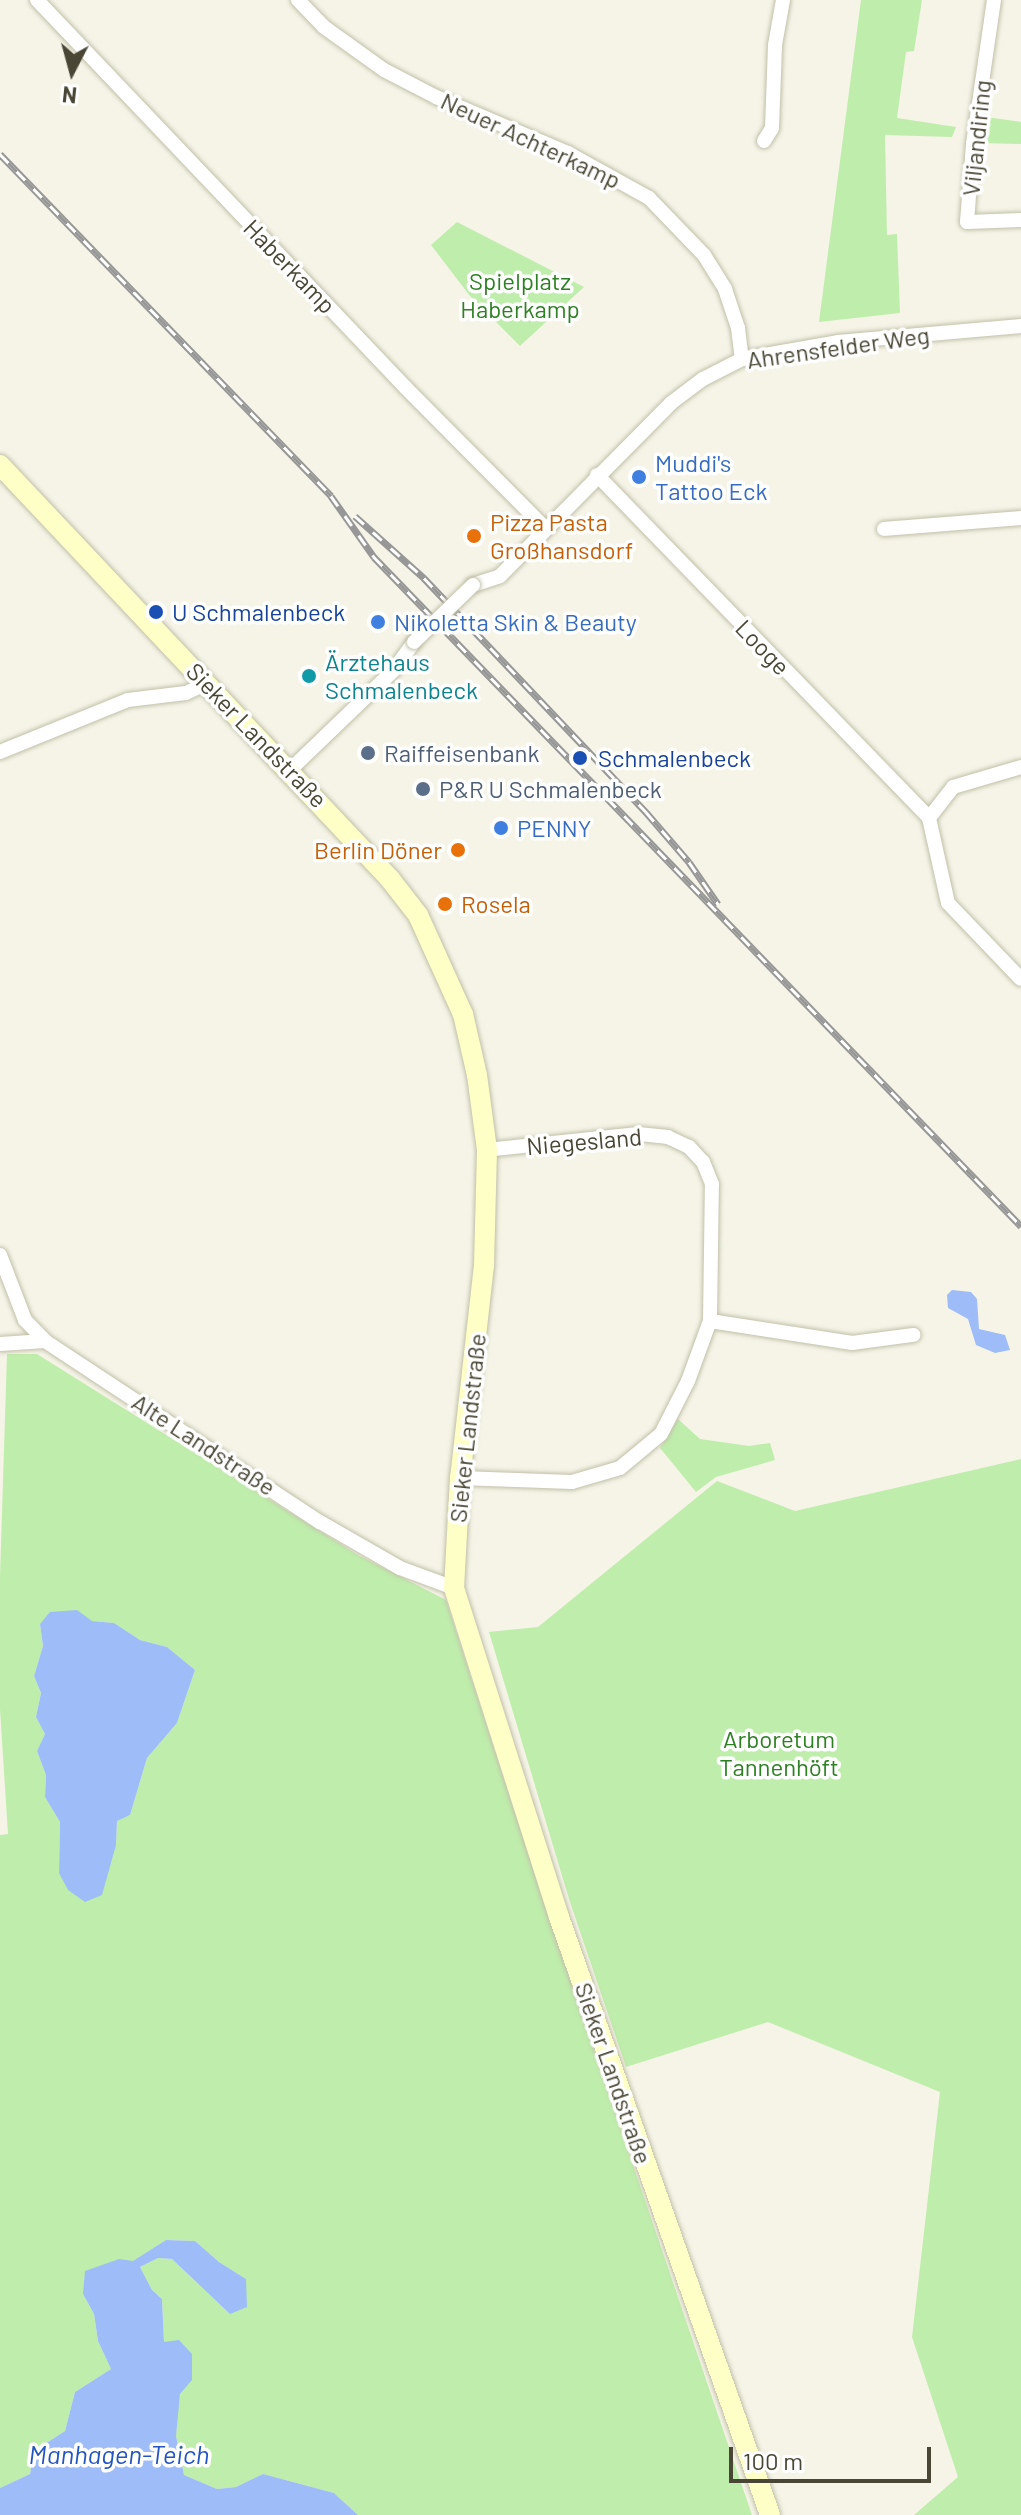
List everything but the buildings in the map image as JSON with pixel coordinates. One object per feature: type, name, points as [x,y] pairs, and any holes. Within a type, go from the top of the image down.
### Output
[{"type":"street","name":"Haberkamp","points":[[37,0],[406,388],[546,529]]},
{"type":"street","name":"Neuer Achterkamp","points":[[298,0],[324,27],[384,70],[436,97],[568,153],[649,198],[704,255],[725,289],[738,328],[742,359]]},
{"type":"street","points":[[764,141],[772,128],[775,45],[783,0]]},
{"type":"street","name":"Viljandiring","points":[[994,0],[973,144],[967,222],[1021,220]]},
{"type":"street","name":"Ahrensfelder Weg","points":[[290,770],[393,671],[414,642],[473,585],[500,576],[671,403],[703,379],[742,359],[838,342],[1021,326]]},
{"type":"street","name":"Sieker Landstraße","points":[[0,465],[390,879],[418,915],[441,959],[463,1014],[477,1075],[487,1150],[484,1265],[460,1478],[454,1588],[559,1917],[770,2515]]},
{"type":"street","name":"Looge","points":[[597,475],[929,818]]},
{"type":"street","points":[[884,529],[1021,518]]},
{"type":"street","points":[[0,752],[128,700],[186,693],[207,683]]},
{"type":"street","points":[[1021,767],[953,787],[929,818],[948,903],[1021,979]]},
{"type":"street","name":"Niegesland","points":[[460,1478],[572,1482],[620,1468],[644,1452],[673,1415],[706,1340],[710,1321],[712,1184],[703,1162],[689,1147],[668,1137],[638,1134],[487,1150]]},
{"type":"street","name":"Alte Landstraße","points":[[0,1255],[25,1320],[45,1341],[331,1529],[400,1568],[454,1588]]},
{"type":"street","points":[[710,1321],[852,1343],[913,1335]]},
{"type":"street","points":[[0,1344],[45,1341]]},
{"type":"green space","points":[[861,0],[922,0],[914,51],[906,52],[897,118],[956,127],[952,137],[885,135],[887,235],[897,234],[900,313],[819,322]]},
{"type":"green space","points":[[986,117],[1021,122],[1021,144],[982,143]]},
{"type":"green space","name":"Spielplatz Haberkamp","points":[[457,222],[584,287],[520,346],[470,296],[431,245]]},
{"type":"green space","points":[[7,1354],[37,1354],[358,1555],[446,1600],[542,1897],[752,2515],[358,2515],[334,2493],[263,2474],[236,2487],[217,2489],[184,2475],[176,2436],[177,2413],[180,2394],[192,2379],[164,2342],[162,2299],[152,2290],[140,2267],[158,2258],[172,2259],[230,2314],[246,2279],[219,2262],[195,2241],[166,2240],[83,2294],[94,2314],[98,2341],[111,2369],[75,2392],[65,2431],[34,2451],[30,2474],[0,2488],[0,1835],[8,1834],[0,1709],[0,1577]],"holes":[[[114,1623],[140,1640],[167,1647],[195,1670],[177,1723],[147,1758],[130,1815],[117,1820],[116,1845],[59,1873],[60,1822],[45,1797],[46,1775],[37,1751],[45,1734],[36,1717],[41,1693],[34,1676],[43,1646],[40,1624]]]},
{"type":"green space","points":[[678,1419],[700,1439],[749,1446],[770,1443],[775,1460],[716,1477],[696,1492],[660,1448]]},
{"type":"green space","name":"Arboretum Tannenhöft","points":[[1021,1459],[1021,2515],[914,2515],[958,2477],[912,2337],[940,2092],[768,2022],[626,2067],[569,1899],[489,1632],[538,1627],[717,1481],[795,1511]]},
{"type":"water","points":[[952,1290],[971,1292],[977,1299],[979,1329],[1005,1335],[1010,1350],[995,1353],[976,1345],[968,1319],[948,1308],[947,1295]]},
{"type":"water","points":[[77,1610],[92,1621],[114,1623],[140,1640],[167,1647],[195,1670],[177,1723],[147,1758],[130,1815],[117,1821],[116,1845],[102,1895],[85,1902],[68,1890],[59,1873],[60,1822],[45,1797],[46,1775],[37,1751],[45,1734],[36,1717],[41,1693],[34,1676],[43,1646],[40,1624],[50,1612]]},
{"type":"water","name":"Manhagen-Teich","points":[[166,2240],[195,2241],[219,2262],[246,2279],[247,2307],[230,2314],[172,2259],[158,2258],[140,2267],[152,2290],[162,2299],[164,2342],[179,2340],[192,2354],[192,2380],[180,2394],[176,2436],[184,2475],[217,2489],[236,2487],[263,2474],[334,2493],[358,2515],[0,2515],[0,2488],[30,2474],[34,2451],[65,2431],[75,2392],[111,2369],[98,2341],[94,2314],[83,2294],[85,2271],[119,2259],[133,2261]]},
{"type":"railway","points":[[0,154],[331,496],[374,557],[1021,1226]]},
{"type":"railway","points":[[355,516],[424,578],[646,812],[689,862],[718,904]]},
{"type":"place","name":"Muddi's Tattoo Eck","points":[[639,477]]},
{"type":"place","name":"Pizza Pasta Großhansdorf","points":[[474,536]]},
{"type":"place","name":"U Schmalenbeck","points":[[156,612]]},
{"type":"place","name":"Nikoletta Skin & Beauty","points":[[378,622]]},
{"type":"place","name":"Ärztehaus Schmalenbeck","points":[[309,676]]},
{"type":"place","name":"Raiffeisenbank","points":[[368,753]]},
{"type":"place","name":"Schmalenbeck","points":[[580,758]]},
{"type":"place","name":"P&R U Schmalenbeck","points":[[423,789]]},
{"type":"place","name":"PENNY","points":[[501,828]]},
{"type":"place","name":"Berlin Döner","points":[[458,850]]},
{"type":"place","name":"Rosela","points":[[445,904]]}]
